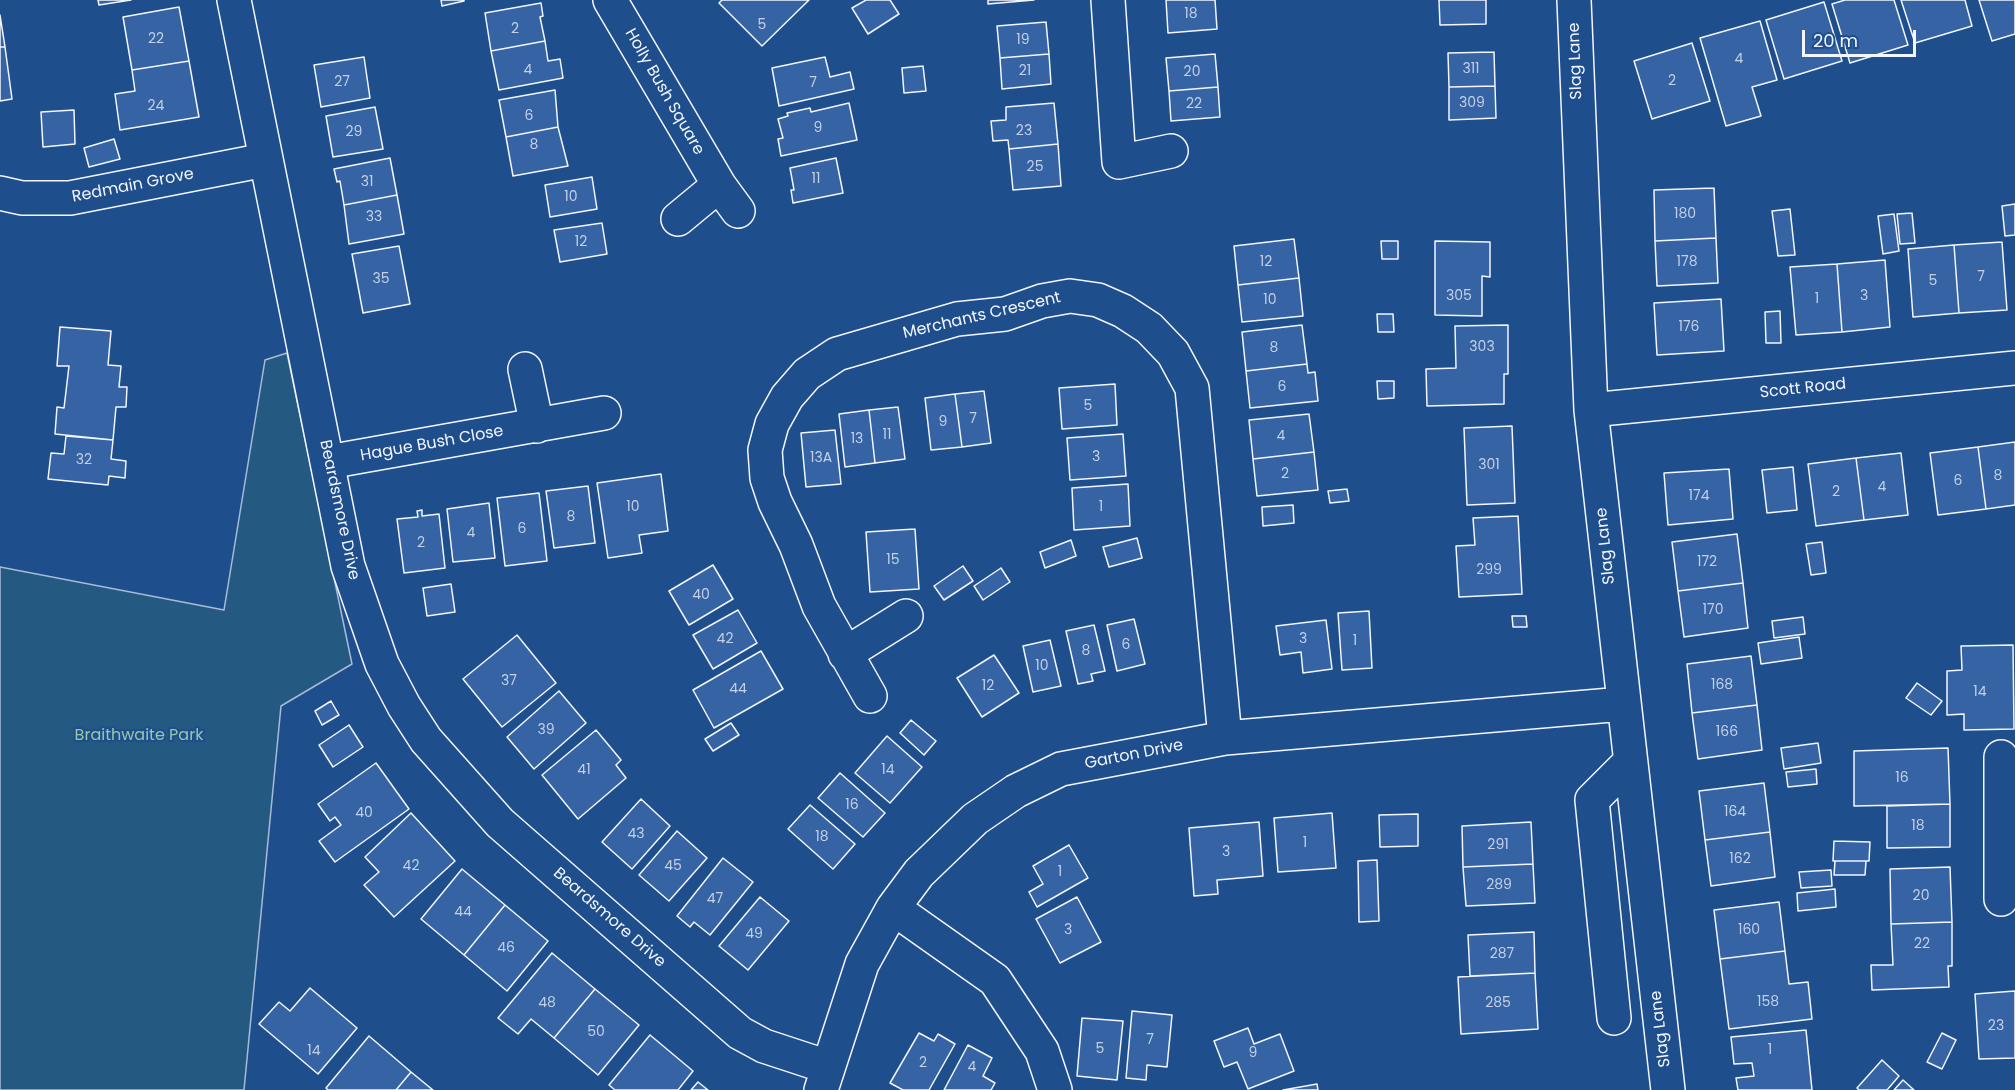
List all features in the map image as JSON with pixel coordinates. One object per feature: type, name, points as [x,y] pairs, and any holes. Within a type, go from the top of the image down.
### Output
[{"type":"street","name":"Beardsmore Drive","points":[[234,0],[348,566],[382,664],[404,706],[445,763],[500,823],[740,1033],[824,1079]]},
{"type":"street","name":"Holly Bush Square","points":[[610,0],[719,185],[738,211]]},
{"type":"street","points":[[1108,0],[1119,162],[1171,151]]},
{"type":"street","name":"Slag Lane","points":[[1574,0],[1591,410],[1668,1090]]},
{"type":"street","name":"Redmain Grove","points":[[0,193],[21,198],[70,198],[265,160]]},
{"type":"street","points":[[678,219],[719,185]]},
{"type":"street","name":"Merchants Crescent","points":[[870,696],[819,606],[796,544],[775,502],[767,478],[765,450],[772,424],[786,397],[807,374],[837,354],[957,319],[1005,314],[1042,301],[1070,296],[1098,300],[1123,310],[1149,328],[1173,353],[1192,388],[1225,738]]},
{"type":"street","name":"Scott Road","points":[[1591,410],[2015,368]]},
{"type":"street","points":[[525,369],[537,426]]},
{"type":"street","name":"Hague Bush Close","points":[[328,462],[604,413]]},
{"type":"street","points":[[845,654],[906,616]]},
{"type":"street","name":"Garton Drive","points":[[824,1079],[862,964],[893,908],[919,873],[975,819],[1016,791],[1061,769],[1225,738],[1623,704]]},
{"type":"street","points":[[1614,1018],[1592,800],[1630,762]]},
{"type":"street","points":[[2001,899],[2006,778]]},
{"type":"street","points":[[893,908],[995,980],[1042,1051],[1055,1090]]},
{"type":"green space","name":"Braithwaite Park","points":[[287,353],[352,664],[281,706],[244,1090],[0,1090],[0,567],[224,610],[265,360]]},
{"type":"building","points":[[98,0],[131,0],[99,5]]},
{"type":"building","points":[[441,0],[464,0],[464,1],[442,6]]},
{"type":"building","points":[[722,0],[809,0],[762,46],[719,3]]},
{"type":"building","points":[[866,0],[890,0],[899,14],[868,34],[852,8]]},
{"type":"building","points":[[988,0],[1034,0],[988,4]]},
{"type":"building","points":[[1166,0],[1215,0],[1217,29],[1168,33]]},
{"type":"building","points":[[1439,0],[1486,0],[1486,24],[1440,25]]},
{"type":"building","points":[[1845,0],[1894,0],[1908,45],[1850,63],[1832,4]]},
{"type":"building","points":[[1901,0],[1965,0],[1972,26],[1915,43]]},
{"type":"building","points":[[1979,0],[2015,0],[2015,34],[1992,41]]},
{"type":"building","points":[[1824,2],[1842,61],[1784,79],[1766,20]]},
{"type":"building","points":[[541,3],[543,16],[540,17],[545,41],[491,51],[485,13]]},
{"type":"building","points":[[179,7],[189,61],[132,70],[123,17]]},
{"type":"building","points":[[0,15],[5,47],[0,47]]},
{"type":"building","points":[[1760,21],[1777,80],[1752,87],[1761,116],[1726,126],[1700,38]]},
{"type":"building","points":[[1046,22],[1049,54],[1000,58],[997,26]]},
{"type":"building","points":[[545,41],[548,61],[560,59],[563,78],[499,90],[491,51]]},
{"type":"building","points":[[1692,43],[1710,101],[1652,119],[1634,61]]},
{"type":"building","points":[[0,47],[5,47],[12,99],[0,101]]},
{"type":"building","points":[[1494,52],[1495,86],[1449,87],[1448,53]]},
{"type":"building","points":[[1049,54],[1051,84],[1002,89],[1000,58]]},
{"type":"building","points":[[1215,54],[1218,87],[1169,91],[1166,58]]},
{"type":"building","points":[[364,57],[370,98],[321,107],[314,65]]},
{"type":"building","points":[[825,57],[830,77],[850,72],[854,89],[779,106],[772,68]]},
{"type":"building","points":[[189,61],[199,117],[120,130],[115,94],[135,91],[132,70]]},
{"type":"building","points":[[923,66],[926,91],[904,93],[902,68]]},
{"type":"building","points":[[1495,86],[1496,118],[1449,120],[1449,87]]},
{"type":"building","points":[[1218,87],[1220,117],[1171,121],[1169,91]]},
{"type":"building","points":[[555,90],[558,127],[506,137],[499,100]]},
{"type":"building","points":[[849,103],[857,140],[781,156],[778,139],[783,138],[778,119],[788,116],[787,113],[810,108],[811,112]]},
{"type":"building","points":[[1054,103],[1058,144],[1009,149],[1008,140],[993,141],[991,121],[1006,120],[1006,107]]},
{"type":"building","points":[[375,107],[383,149],[333,157],[326,116]]},
{"type":"building","points":[[74,110],[75,144],[43,147],[41,112]]},
{"type":"building","points":[[558,127],[568,166],[513,176],[506,137]]},
{"type":"building","points":[[114,139],[120,159],[89,167],[84,148]]},
{"type":"building","points":[[1058,144],[1061,186],[1013,190],[1009,149]]},
{"type":"building","points":[[390,158],[397,195],[344,205],[340,181],[337,182],[334,169]]},
{"type":"building","points":[[836,158],[843,193],[793,203],[791,190],[794,190],[790,168]]},
{"type":"building","points":[[592,177],[597,209],[550,217],[545,185]]},
{"type":"building","points":[[1714,188],[1716,238],[1655,241],[1654,190]]},
{"type":"building","points":[[397,195],[404,234],[349,244],[344,205]]},
{"type":"building","points":[[2015,204],[2015,235],[2005,236],[2002,206]]},
{"type":"building","points":[[1790,209],[1795,255],[1778,256],[1772,211]]},
{"type":"building","points":[[1912,213],[1915,243],[1900,244],[1897,214]]},
{"type":"building","points":[[1894,214],[1899,251],[1883,254],[1878,216]]},
{"type":"building","points":[[602,223],[607,254],[560,262],[554,230]]},
{"type":"building","points":[[1716,238],[1718,283],[1657,286],[1655,241]]},
{"type":"building","points":[[1294,239],[1299,278],[1238,285],[1234,246]]},
{"type":"building","points":[[1381,241],[1398,241],[1398,259],[1382,259]]},
{"type":"building","points":[[1435,241],[1490,242],[1490,277],[1482,276],[1482,316],[1435,315]]},
{"type":"building","points":[[2002,242],[2007,310],[1959,313],[1954,245]]},
{"type":"building","points":[[1954,245],[1959,313],[1913,317],[1908,249]]},
{"type":"building","points":[[399,246],[410,304],[363,313],[352,254]]},
{"type":"building","points":[[1885,260],[1890,327],[1842,332],[1837,264]]},
{"type":"building","points":[[1837,264],[1842,332],[1796,335],[1790,267]]},
{"type":"building","points":[[1299,278],[1303,316],[1242,322],[1238,285]]},
{"type":"building","points":[[1721,299],[1724,351],[1657,355],[1654,303]]},
{"type":"building","points":[[1780,311],[1781,343],[1766,343],[1765,312]]},
{"type":"building","points":[[1377,314],[1393,314],[1394,332],[1378,332]]},
{"type":"building","points":[[1302,325],[1307,364],[1246,371],[1242,332]]},
{"type":"building","points":[[1508,325],[1508,374],[1504,374],[1504,404],[1427,406],[1426,369],[1456,368],[1455,326]]},
{"type":"building","points":[[60,327],[111,331],[108,365],[121,366],[119,387],[127,387],[126,407],[116,407],[113,440],[55,434],[57,407],[64,408],[69,366],[57,366]]},
{"type":"building","points":[[1307,364],[1308,373],[1315,372],[1318,401],[1250,408],[1246,371]]},
{"type":"building","points":[[1377,381],[1394,381],[1394,398],[1378,399]]},
{"type":"building","points":[[1115,384],[1117,425],[1062,429],[1059,388]]},
{"type":"building","points":[[984,391],[991,443],[962,447],[955,394]]},
{"type":"building","points":[[955,394],[962,447],[931,450],[925,398]]},
{"type":"building","points":[[898,407],[905,459],[875,463],[869,410]]},
{"type":"building","points":[[869,410],[875,463],[845,467],[839,414]]},
{"type":"building","points":[[1309,414],[1314,452],[1253,459],[1249,420]]},
{"type":"building","points":[[1512,426],[1515,503],[1467,505],[1464,428]]},
{"type":"building","points":[[835,430],[841,484],[806,487],[801,433]]},
{"type":"building","points":[[1123,434],[1126,476],[1070,480],[1067,438]]},
{"type":"building","points":[[66,436],[113,440],[111,459],[126,461],[125,478],[109,476],[108,485],[48,479],[51,453],[64,454]]},
{"type":"building","points":[[2015,442],[2015,505],[1986,509],[1978,447]]},
{"type":"building","points":[[1978,447],[1986,509],[1938,515],[1930,453]]},
{"type":"building","points":[[1314,452],[1318,490],[1257,496],[1253,459]]},
{"type":"building","points":[[1901,453],[1908,515],[1864,520],[1856,458]]},
{"type":"building","points":[[1856,458],[1864,520],[1816,526],[1808,464]]},
{"type":"building","points":[[1793,467],[1797,510],[1767,513],[1762,470]]},
{"type":"building","points":[[1729,469],[1733,519],[1668,525],[1664,473]]},
{"type":"building","points":[[661,474],[668,531],[639,535],[642,553],[608,558],[597,483]]},
{"type":"building","points":[[1128,484],[1130,526],[1074,530],[1072,488]]},
{"type":"building","points":[[588,486],[595,543],[554,548],[546,491]]},
{"type":"building","points":[[1347,489],[1349,501],[1330,503],[1328,491]]},
{"type":"building","points":[[539,493],[547,561],[505,566],[497,498]]},
{"type":"building","points":[[489,503],[495,558],[453,562],[447,509]]},
{"type":"building","points":[[1293,505],[1294,523],[1263,526],[1262,507]]},
{"type":"building","points":[[422,510],[422,516],[439,514],[445,568],[404,573],[397,519],[418,517],[417,511]]},
{"type":"building","points":[[1518,516],[1522,594],[1459,597],[1456,546],[1475,545],[1473,518]]},
{"type":"building","points":[[915,529],[919,589],[870,592],[866,532]]},
{"type":"building","points":[[1737,534],[1743,583],[1678,591],[1672,542]]},
{"type":"building","points":[[1137,538],[1142,558],[1109,567],[1103,547]]},
{"type":"building","points":[[1071,540],[1076,556],[1045,568],[1040,552]]},
{"type":"building","points":[[1822,542],[1826,573],[1811,575],[1806,544]]},
{"type":"building","points":[[713,565],[733,599],[689,625],[669,591]]},
{"type":"building","points":[[963,566],[973,581],[944,600],[934,586]]},
{"type":"building","points":[[1001,568],[1010,582],[983,600],[974,586]]},
{"type":"building","points":[[1743,583],[1748,628],[1684,637],[1678,591]]},
{"type":"building","points":[[451,584],[455,612],[427,616],[423,588]]},
{"type":"building","points":[[738,610],[757,643],[713,669],[693,635]]},
{"type":"building","points":[[1369,611],[1372,668],[1342,670],[1338,613]]},
{"type":"building","points":[[1512,616],[1526,616],[1527,627],[1513,627]]},
{"type":"building","points":[[1803,617],[1805,634],[1774,638],[1772,621]]},
{"type":"building","points":[[1134,619],[1145,664],[1117,671],[1107,625]]},
{"type":"building","points":[[1326,620],[1332,669],[1303,673],[1301,652],[1280,655],[1276,626]]},
{"type":"building","points":[[1094,625],[1105,671],[1091,674],[1093,681],[1078,684],[1066,631]]},
{"type":"building","points":[[517,635],[556,683],[502,727],[463,679]]},
{"type":"building","points":[[1799,637],[1802,658],[1761,664],[1758,643]]},
{"type":"building","points":[[1050,640],[1061,686],[1033,692],[1023,646]]},
{"type":"building","points":[[2013,645],[2014,729],[1964,730],[1964,714],[1947,715],[1947,671],[1962,670],[1961,646]]},
{"type":"building","points":[[761,651],[783,689],[714,728],[693,690]]},
{"type":"building","points":[[994,655],[1019,693],[982,717],[957,678]]},
{"type":"building","points":[[1751,656],[1757,705],[1692,713],[1687,664]]},
{"type":"building","points":[[1917,683],[1942,701],[1931,715],[1906,698]]},
{"type":"building","points":[[559,691],[586,723],[534,769],[507,737]]},
{"type":"building","points":[[331,701],[339,715],[322,725],[315,711]]},
{"type":"building","points":[[1757,705],[1762,750],[1698,759],[1692,713]]},
{"type":"building","points":[[911,720],[936,741],[924,755],[900,733]]},
{"type":"building","points":[[731,723],[739,735],[713,751],[705,739]]},
{"type":"building","points":[[349,725],[363,747],[333,767],[319,745]]},
{"type":"building","points":[[596,730],[621,760],[616,765],[626,778],[578,819],[542,775]]},
{"type":"building","points":[[887,736],[922,767],[890,803],[855,773]]},
{"type":"building","points":[[1818,743],[1821,763],[1784,769],[1781,748]]},
{"type":"building","points":[[1948,748],[1950,804],[1854,806],[1854,751]]},
{"type":"building","points":[[376,763],[409,809],[335,862],[319,841],[341,825],[335,817],[330,821],[318,804]]},
{"type":"building","points":[[1816,769],[1817,784],[1788,787],[1786,772]]},
{"type":"building","points":[[840,773],[885,813],[863,837],[818,798]]},
{"type":"building","points":[[1764,783],[1770,832],[1705,840],[1699,791]]},
{"type":"building","points":[[641,799],[670,826],[632,869],[602,842]]},
{"type":"building","points":[[1950,804],[1950,847],[1887,848],[1887,806]]},
{"type":"building","points":[[810,805],[855,844],[833,869],[788,829]]},
{"type":"building","points":[[411,813],[455,861],[394,917],[364,885],[379,872],[365,857]]},
{"type":"building","points":[[1332,813],[1336,868],[1278,872],[1274,818]]},
{"type":"building","points":[[1418,814],[1418,846],[1380,847],[1379,815]]},
{"type":"building","points":[[1259,822],[1263,876],[1217,880],[1218,894],[1194,896],[1189,828]]},
{"type":"building","points":[[1531,822],[1533,864],[1463,867],[1462,826]]},
{"type":"building","points":[[677,831],[707,858],[669,901],[639,875]]},
{"type":"building","points":[[1770,832],[1775,877],[1711,886],[1705,840]]},
{"type":"building","points":[[1834,841],[1870,842],[1869,861],[1833,861]]},
{"type":"building","points":[[1069,845],[1088,878],[1037,907],[1029,892],[1043,884],[1033,866]]},
{"type":"building","points":[[723,858],[753,882],[710,935],[694,922],[690,927],[677,916]]},
{"type":"building","points":[[1377,860],[1379,921],[1359,922],[1358,861]]},
{"type":"building","points":[[1835,861],[1866,861],[1865,875],[1834,875]]},
{"type":"building","points":[[1533,864],[1535,903],[1466,906],[1463,867]]},
{"type":"building","points":[[1950,867],[1952,922],[1891,924],[1890,869]]},
{"type":"building","points":[[462,869],[505,905],[464,955],[421,919]]},
{"type":"building","points":[[1831,870],[1832,886],[1801,888],[1799,872]]},
{"type":"building","points":[[1835,889],[1836,907],[1798,911],[1797,893]]},
{"type":"building","points":[[760,897],[789,921],[748,970],[719,946]]},
{"type":"building","points":[[1077,897],[1101,942],[1060,963],[1036,919]]},
{"type":"building","points":[[1779,902],[1785,951],[1720,959],[1714,910]]},
{"type":"building","points":[[505,905],[548,941],[507,991],[464,955]]},
{"type":"building","points":[[1952,922],[1952,966],[1948,966],[1949,987],[1872,990],[1871,965],[1893,965],[1891,924]]},
{"type":"building","points":[[1534,932],[1535,973],[1470,976],[1468,935]]},
{"type":"building","points":[[1785,951],[1789,984],[1808,982],[1812,1019],[1729,1029],[1720,959]]},
{"type":"building","points":[[552,953],[595,989],[554,1038],[531,1019],[518,1034],[498,1018]]},
{"type":"building","points":[[1535,973],[1538,1029],[1461,1034],[1458,977]]},
{"type":"building","points":[[310,988],[357,1028],[318,1074],[259,1024],[279,1002],[290,1011]]},
{"type":"building","points":[[595,989],[639,1025],[598,1075],[554,1038]]},
{"type":"building","points":[[2015,991],[2015,1058],[1979,1059],[1975,994]]},
{"type":"building","points":[[1132,1011],[1172,1015],[1167,1067],[1147,1065],[1146,1080],[1126,1078]]},
{"type":"building","points":[[1082,1018],[1123,1021],[1117,1080],[1077,1076]]},
{"type":"building","points":[[1248,1028],[1254,1044],[1280,1034],[1294,1071],[1248,1089],[1237,1062],[1224,1067],[1214,1041]]},
{"type":"building","points":[[1806,1030],[1812,1090],[1738,1090],[1736,1078],[1754,1076],[1752,1063],[1734,1064],[1731,1037]]},
{"type":"building","points":[[919,1033],[934,1041],[938,1034],[955,1044],[929,1090],[903,1090],[890,1083]]},
{"type":"building","points":[[1942,1033],[1956,1040],[1942,1069],[1927,1062]]},
{"type":"building","points":[[650,1035],[693,1071],[678,1090],[615,1090],[609,1085]]},
{"type":"building","points":[[369,1036],[411,1072],[396,1090],[328,1090],[326,1088]]},
{"type":"building","points":[[968,1045],[992,1058],[983,1076],[995,1083],[991,1090],[944,1090]]},
{"type":"building","points":[[1882,1060],[1899,1076],[1887,1090],[1859,1090],[1857,1088]]},
{"type":"building","points":[[411,1072],[433,1090],[396,1090]]},
{"type":"building","points":[[1903,1080],[1914,1090],[1894,1090]]},
{"type":"building","points":[[698,1082],[708,1090],[691,1090]]},
{"type":"building","points":[[1317,1084],[1318,1090],[1283,1090]]}]
